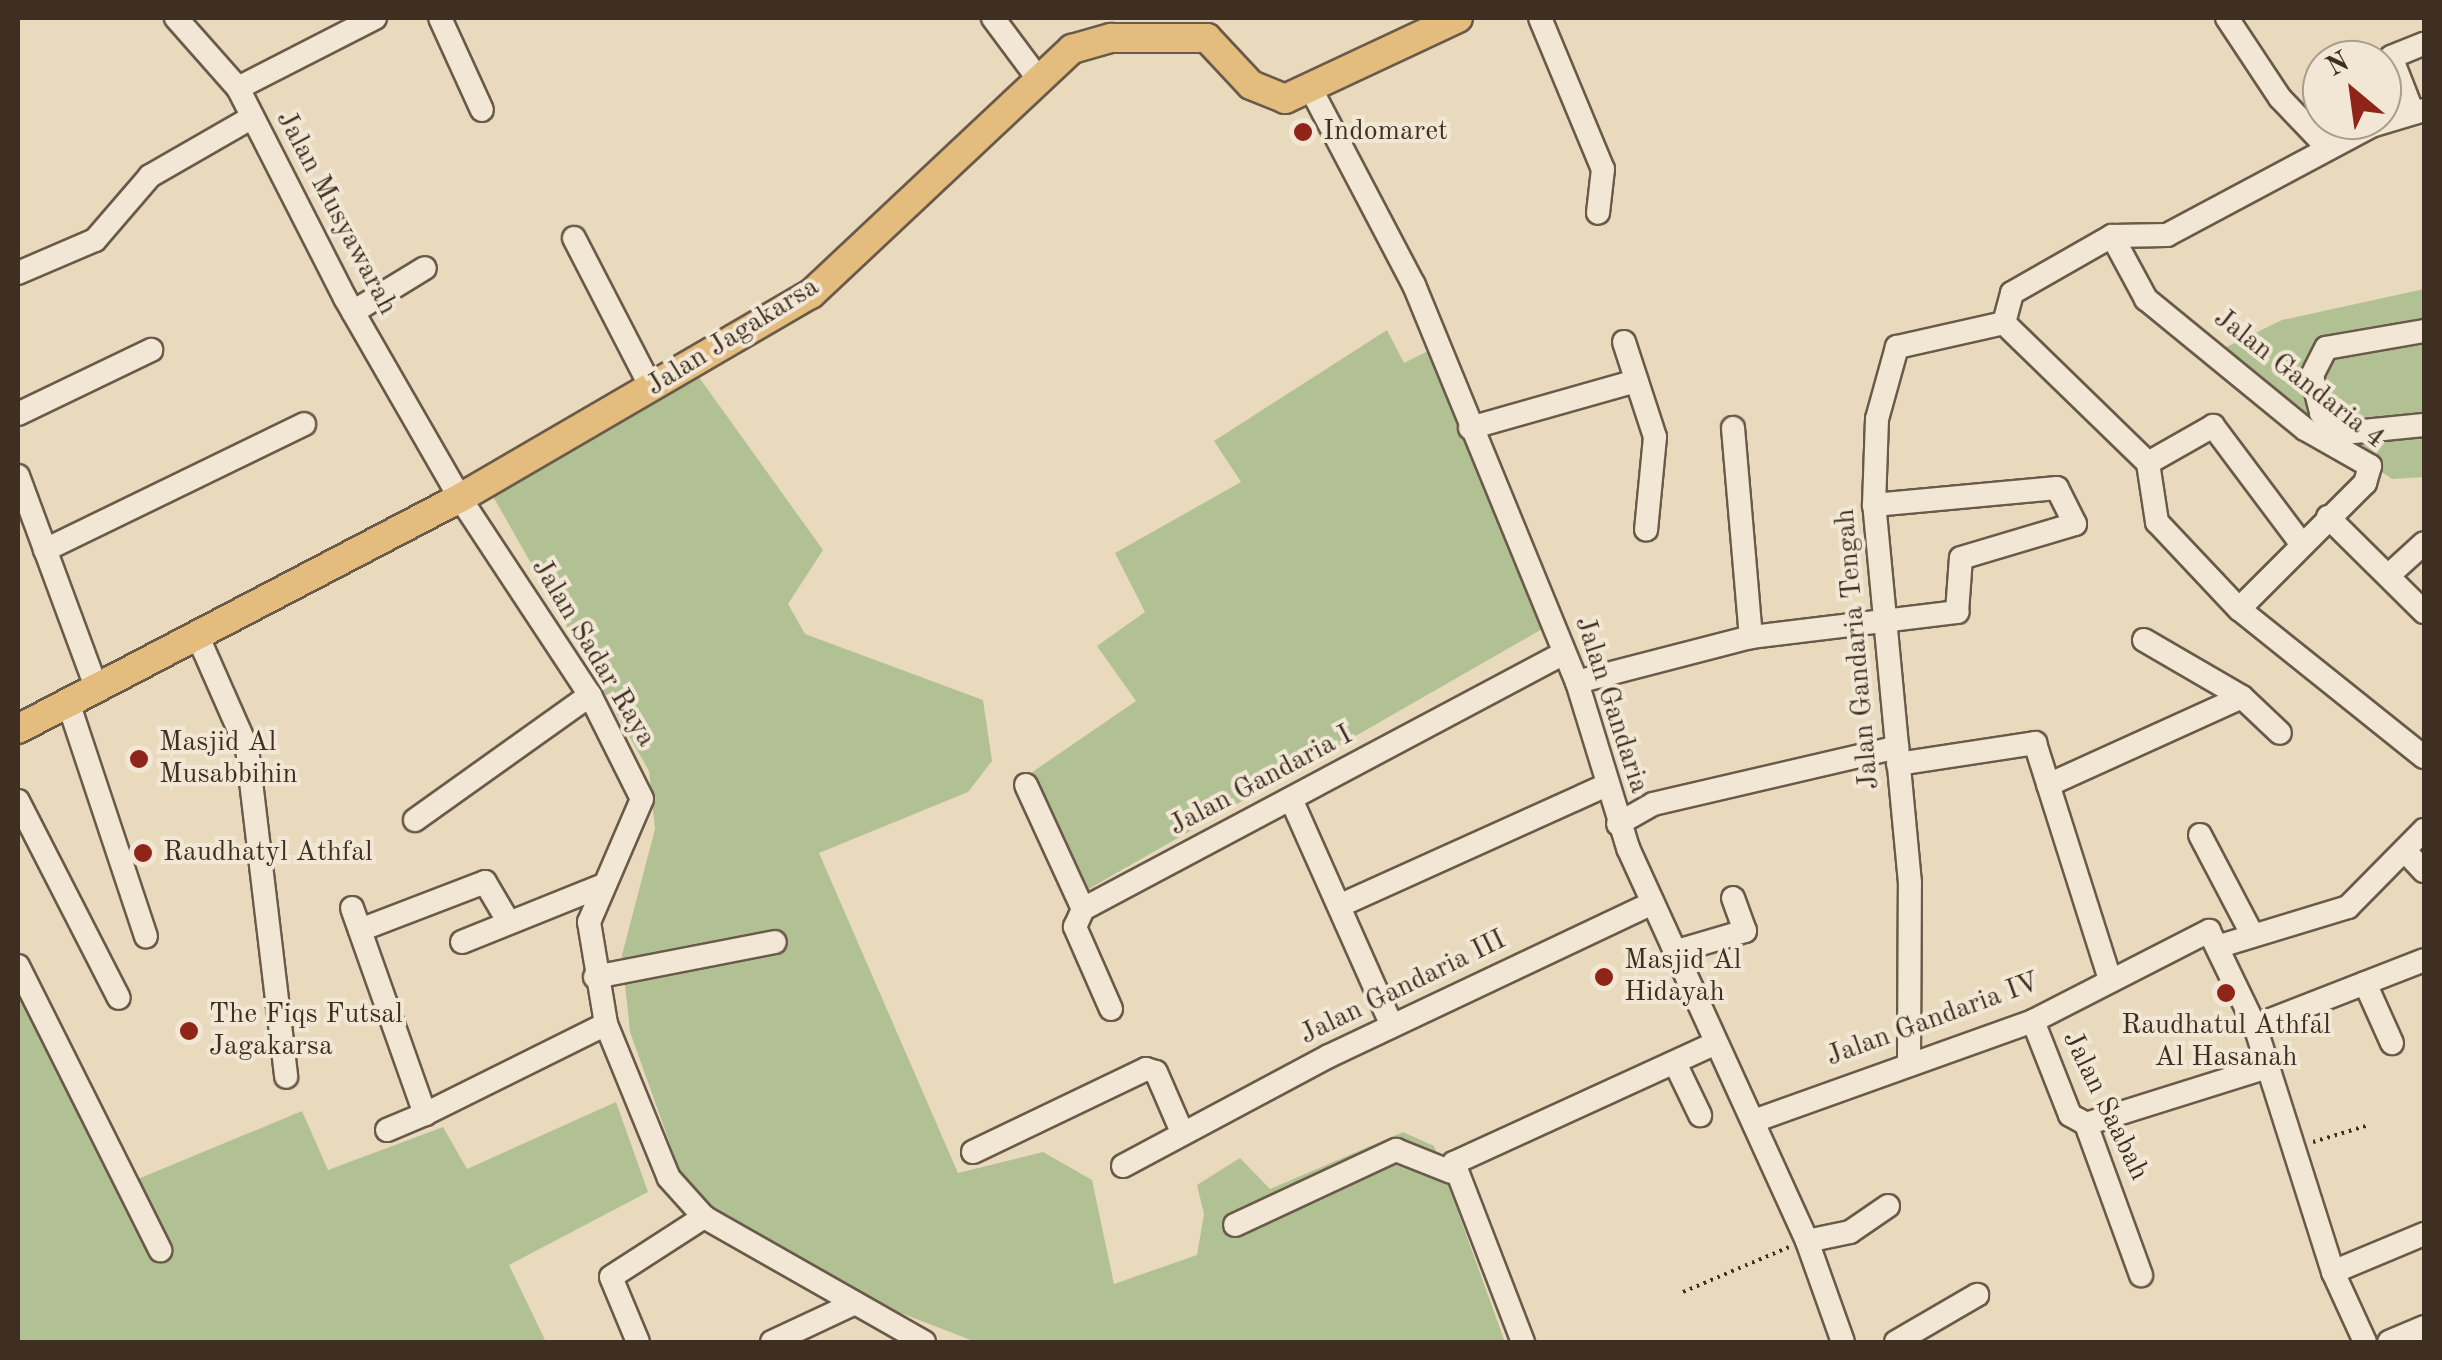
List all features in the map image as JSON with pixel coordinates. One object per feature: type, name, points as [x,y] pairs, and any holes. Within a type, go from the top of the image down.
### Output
[{"type":"main road","name":"Jalan Jagakarsa","points":[[18,729],[460,498],[810,294],[1038,77],[1086,44],[1199,28],[1267,95],[1312,91],[1444,21]]},
{"type":"street","name":"Jalan Musyawarah","points":[[176,18],[238,88],[353,312],[460,498]]},
{"type":"street","points":[[238,88],[374,18]]},
{"type":"street","points":[[440,18],[482,110]]},
{"type":"street","points":[[993,18],[1038,77]]},
{"type":"street","points":[[1540,18],[1603,169],[1598,213]]},
{"type":"street","points":[[2227,18],[2280,98],[2328,148]]},
{"type":"street","points":[[2424,44],[2391,58],[2419,112],[2328,148],[2168,235],[2112,236],[2012,293],[2004,323],[2148,463],[2158,522],[2239,609],[2424,757]]},
{"type":"street","name":"Jalan Gandaria","points":[[1312,91],[1414,285],[1577,682],[1618,824],[1807,1240],[1843,1342]]},
{"type":"street","points":[[18,273],[95,240],[150,176],[252,118]]},
{"type":"street","name":"Jalan Gandaria 4","points":[[2112,236],[2146,298],[2305,429],[2370,466],[2365,483],[2300,543],[2239,609]]},
{"type":"street","points":[[574,238],[652,389]]},
{"type":"street","points":[[353,312],[425,268]]},
{"type":"street","name":"Jalan Gandaria Tengah","points":[[1908,1059],[1910,883],[1874,505],[1893,352],[1934,334],[2004,323]]},
{"type":"street","points":[[2424,331],[2326,348],[2312,376],[2336,430],[2424,426]]},
{"type":"street","points":[[1624,342],[1655,437],[1646,530]]},
{"type":"street","points":[[18,414],[151,350]]},
{"type":"street","points":[[1470,428],[1636,381]]},
{"type":"street","points":[[44,550],[304,424]]},
{"type":"street","points":[[2148,463],[2213,426],[2300,543]]},
{"type":"street","points":[[1733,428],[1752,637]]},
{"type":"street","points":[[19,485],[96,687]]},
{"type":"street","points":[[1577,682],[1752,637],[1883,625],[1959,610],[1961,558],[2075,524],[2057,488],[1874,505]]},
{"type":"street","name":"Jalan Sadar Raya","points":[[460,498],[590,695],[642,799],[592,889],[589,922],[606,1024],[641,1128],[704,1217],[851,1305],[924,1342]]},
{"type":"street","points":[[2328,517],[2424,612]]},
{"type":"street","points":[[2389,575],[2424,542]]},
{"type":"street","points":[[198,637],[247,748],[286,1077]]},
{"type":"street","points":[[2144,640],[2242,697],[2280,732]]},
{"type":"street","name":"Jalan Gandaria I","points":[[1083,909],[1564,652]]},
{"type":"street","points":[[415,820],[590,695]]},
{"type":"street","points":[[2048,784],[2242,697]]},
{"type":"street","points":[[68,702],[146,936]]},
{"type":"street","points":[[1618,824],[1654,804],[1897,755],[2023,739],[2038,750],[2110,980]]},
{"type":"street","points":[[1026,785],[1083,909],[1076,927],[1112,1009]]},
{"type":"street","points":[[1342,905],[1607,785]]},
{"type":"street","points":[[1292,799],[1342,905],[1392,1026]]},
{"type":"street","points":[[18,800],[119,998]]},
{"type":"street","points":[[2200,835],[2252,934]]},
{"type":"street","points":[[2365,1342],[2333,1272],[2255,1026],[2220,946],[2348,908],[2414,843],[2424,871]]},
{"type":"street","points":[[425,1114],[356,919],[485,882],[508,921]]},
{"type":"street","points":[[462,942],[592,889]]},
{"type":"street","points":[[579,926],[592,889]]},
{"type":"street","points":[[1677,951],[1745,931],[1733,898]]},
{"type":"street","name":"Jalan Gandaria III","points":[[1123,1166],[1392,1026],[1652,903]]},
{"type":"street","name":"Jalan Gandaria IV","points":[[1754,1121],[1908,1059],[2033,1021],[2202,931],[2220,946]]},
{"type":"street","points":[[595,976],[774,942]]},
{"type":"street","points":[[2255,1026],[2424,960]]},
{"type":"street","points":[[18,966],[160,1250]]},
{"type":"street","points":[[2365,983],[2392,1042]]},
{"type":"street","name":"Jalan Saabah","points":[[2033,1021],[2070,1115],[2086,1124],[2141,1274]]},
{"type":"street","points":[[388,1130],[606,1024]]},
{"type":"street","points":[[1451,1172],[1462,1158],[1716,1043]]},
{"type":"street","points":[[1675,1062],[1700,1115]]},
{"type":"street","points":[[2086,1124],[2268,1067]]},
{"type":"street","points":[[973,1152],[1146,1069],[1156,1072],[1182,1132]]},
{"type":"street","points":[[1235,1225],[1396,1150],[1451,1172],[1523,1342]]},
{"type":"street","points":[[1807,1240],[1850,1232],[1888,1206]]},
{"type":"street","points":[[638,1342],[611,1277],[704,1217]]},
{"type":"street","points":[[2333,1272],[2424,1234]]},
{"type":"street","points":[[1896,1342],[1977,1295]]},
{"type":"street","points":[[772,1342],[851,1305]]},
{"type":"street","points":[[2389,1342],[2424,1327]]},
{"type":"path","points":[[2294,1148],[2369,1125]]},
{"type":"path","points":[[1683,1292],[1807,1240]]},
{"type":"green space","points":[[2424,289],[2424,477],[2392,479],[2210,355],[2282,320]]},
{"type":"green space","points":[[1387,330],[1404,363],[1428,351],[1551,624],[1080,894],[1031,773],[1136,701],[1097,646],[1145,612],[1115,553],[1241,482],[1214,441]]},
{"type":"green space","points":[[683,355],[823,550],[788,604],[805,634],[983,700],[992,761],[968,792],[819,853],[958,1173],[1043,1152],[1092,1180],[1114,1284],[1197,1255],[1204,1214],[1197,1185],[1240,1158],[1270,1189],[1403,1132],[1434,1146],[1505,1342],[976,1342],[862,1298],[751,1239],[685,1186],[630,1032],[622,955],[655,829],[649,771],[482,477]]},
{"type":"green space","points":[[18,975],[133,1181],[302,1111],[328,1170],[443,1127],[467,1169],[616,1102],[648,1192],[509,1265],[546,1342],[18,1342]]},
{"type":"place","name":"Indomaret","points":[[1303,132]]},
{"type":"place","name":"Masjid Al Musabbihin","points":[[139,759]]},
{"type":"place","name":"Raudhatyl Athfal","points":[[143,853]]},
{"type":"place","name":"Masjid Al Hidayah","points":[[1604,977]]},
{"type":"place","name":"Raudhatul Athfal Al Hasanah","points":[[2226,993]]},
{"type":"place","name":"The Fiqs Futsal Jagakarsa","points":[[189,1031]]}]
